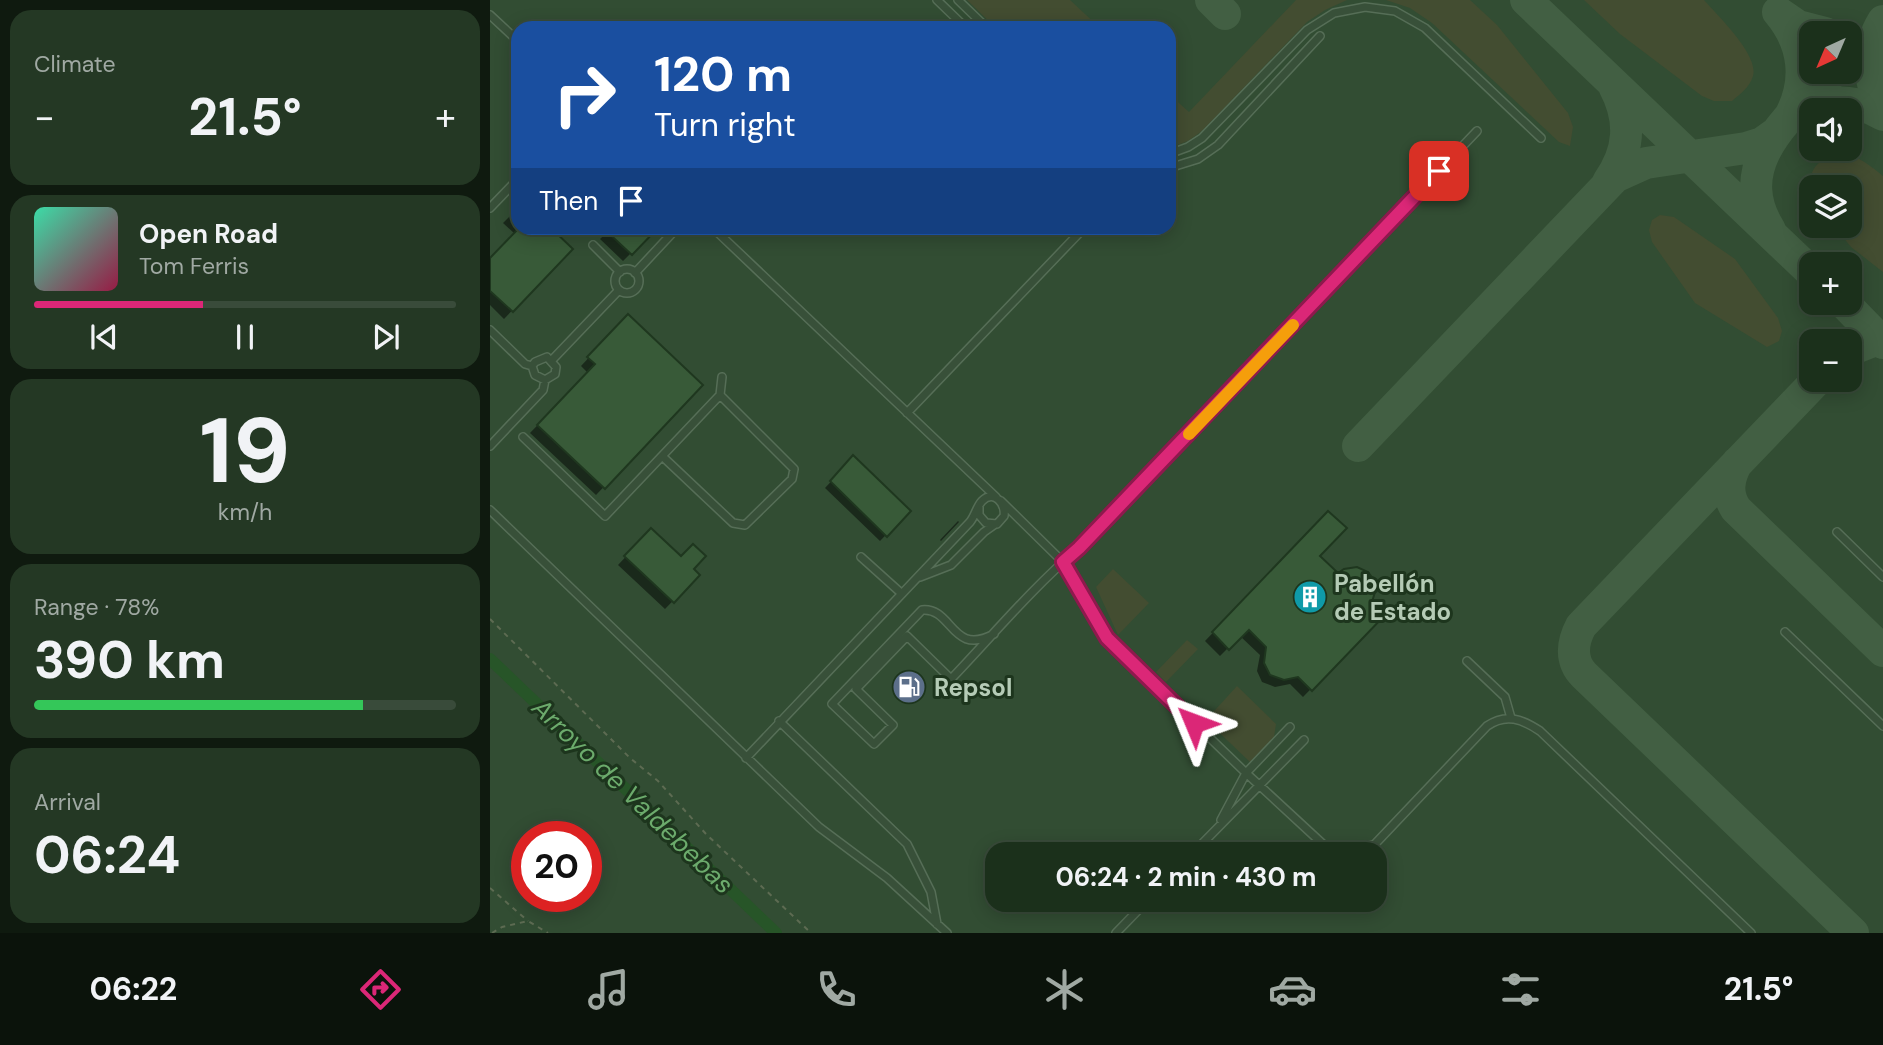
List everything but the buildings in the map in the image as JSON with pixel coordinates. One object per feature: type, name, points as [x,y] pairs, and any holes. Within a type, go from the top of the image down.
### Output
[{"type":"lane","points":[[937,0],[959,21]]},
{"type":"lane","points":[[958,0],[980,21]]},
{"type":"lane","points":[[1176,151],[1202,138],[1316,23],[1344,10],[1375,7],[1395,11],[1425,28],[1541,138]]},
{"type":"lane","points":[[490,15],[511,34]]},
{"type":"lane","points":[[1176,166],[1198,159],[1218,145],[1320,36]]},
{"type":"lane","points":[[1296,41],[1306,51]]},
{"type":"lane","points":[[994,634],[983,640],[967,640],[934,612],[922,610],[832,704],[874,744],[893,724],[856,689],[907,636],[951,679],[1477,131]]},
{"type":"lane","points":[[490,208],[511,186]]},
{"type":"lane","points":[[635,273],[670,235]]},
{"type":"lane","points":[[720,235],[1063,562],[1107,638],[1246,774],[1325,846],[1346,853],[1375,844],[1487,726],[1496,719],[1511,718],[1528,723],[1540,731],[1751,933]]},
{"type":"lane","points":[[907,413],[1077,235]]},
{"type":"lane","points":[[593,245],[620,272]]},
{"type":"lane","points":[[629,270],[635,273],[639,279],[638,286],[628,293],[619,290],[615,283],[617,274],[629,270]]},
{"type":"lane","points":[[552,360],[619,290]]},
{"type":"lane","points":[[490,330],[525,364],[533,366]]},
{"type":"lane","points":[[490,446],[543,390],[545,380],[555,374],[556,367],[547,357],[541,358],[533,366]]},
{"type":"lane","points":[[533,366],[535,375],[545,380]]},
{"type":"lane","points":[[523,437],[605,516],[720,395],[722,377]]},
{"type":"lane","points":[[662,456],[733,523],[745,525],[792,478],[794,469],[720,395]]},
{"type":"lane","points":[[974,477],[981,490],[982,520],[988,524],[1013,521],[1031,532]]},
{"type":"lane","points":[[746,758],[970,523],[980,504],[990,498],[1000,500]]},
{"type":"lane","points":[[913,581],[951,565],[984,532],[998,523],[1005,513],[1000,500]]},
{"type":"lane","points":[[490,510],[818,827],[887,878],[947,933]]},
{"type":"lane","points":[[1836,532],[1883,577]]},
{"type":"lane","points":[[860,557],[901,593]]},
{"type":"lane","points":[[1785,632],[1883,726]]},
{"type":"lane","points":[[1467,662],[1505,697],[1511,718]]},
{"type":"lane","points":[[779,721],[906,844],[931,892],[937,925]]},
{"type":"lane","points":[[1216,829],[1246,774],[1290,727]]},
{"type":"lane","points":[[1204,842],[1304,740]]},
{"type":"lane","points":[[1116,933],[1137,912]]},
{"type":"path","points":[[490,619],[630,758],[658,781],[706,834],[811,933]]},
{"type":"path","points":[[490,888],[528,922],[548,933]]},
{"type":"path","points":[[492,933],[502,927],[528,922]]},
{"type":"shaded area","points":[[490,0],[1883,0],[1883,933],[490,933]]},
{"type":"shaded area","points":[[967,0],[1070,0],[1092,21],[989,21]]},
{"type":"shaded area","points":[[1296,0],[1347,0],[1307,22],[1202,131],[1176,145],[1176,100],[1189,112]]},
{"type":"shaded area","points":[[1386,0],[1470,0],[1497,25],[1568,113],[1573,127],[1570,146],[1559,142],[1432,23],[1410,8]]},
{"type":"shaded area","points":[[1584,0],[1704,0],[1744,47],[1753,67],[1752,80],[1732,101],[1714,101],[1702,96],[1620,34]]},
{"type":"shaded area","points":[[1821,161],[1862,161],[1883,176],[1883,272],[1844,238],[1862,238],[1862,175],[1812,175]]},
{"type":"shaded area","points":[[1660,215],[1674,217],[1735,259],[1778,318],[1782,331],[1779,341],[1767,347],[1695,303],[1652,242],[1649,230],[1652,220]]},
{"type":"shaded area","points":[[1113,569],[1149,603],[1118,635],[1096,587]]},
{"type":"shaded area","points":[[1187,640],[1198,649],[1166,682],[1156,672]]},
{"type":"shaded area","points":[[1237,686],[1276,724],[1274,737],[1250,762],[1206,720]]},
{"type":"waterway","name":"Arroyo de Valdebebas","points":[[490,659],[776,933]]},
{"type":"taxiway","points":[[1211,0],[1225,14]]},
{"type":"taxiway","points":[[1526,0],[1799,261]]},
{"type":"taxiway","points":[[1778,12],[1794,37],[1801,64],[1800,91],[1789,118],[1811,107],[1836,102],[1860,105],[1883,115]]},
{"type":"taxiway","points":[[1779,13],[1799,26]]},
{"type":"taxiway","points":[[1883,21],[1871,54],[1871,76],[1883,109]]},
{"type":"taxiway","points":[[1770,230],[1759,206],[1756,183],[1760,162],[1770,142],[1784,124],[1821,84]]},
{"type":"taxiway","points":[[1608,182],[1621,159],[1626,135],[1624,111],[1614,86]]},
{"type":"taxiway","points":[[1358,446],[1615,177],[1646,163],[1746,148],[1762,143],[1776,133]]},
{"type":"taxiway","points":[[1856,315],[1883,343]]},
{"type":"taxiway","points":[[1862,345],[1883,337]]},
{"type":"taxiway","points":[[1805,392],[1581,626],[1574,652],[1579,670],[1853,933]]},
{"type":"taxiway","points":[[1737,463],[1729,486],[1736,509],[1883,651]]},
{"type":"slow traffic","points":[[1189,434],[1293,325]]},
{"type":"place","name":"Pabellón de Estado","points":[[1310,597]]},
{"type":"place","name":"Repsol","points":[[909,687]]},
{"type":"route","points":[[1194,723],[1107,638],[1063,562],[1439,171]]}]
